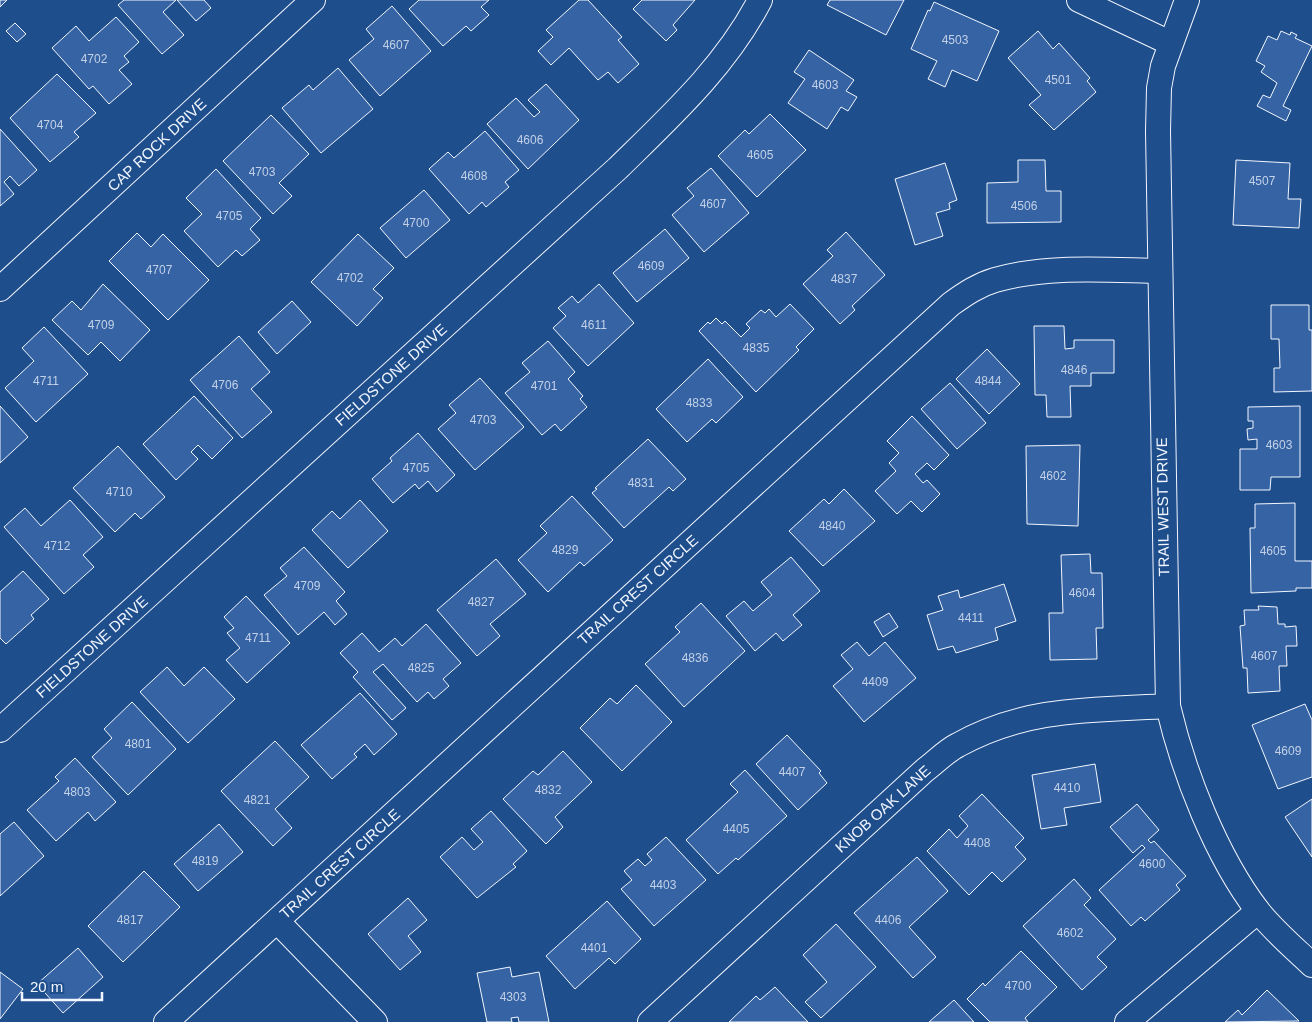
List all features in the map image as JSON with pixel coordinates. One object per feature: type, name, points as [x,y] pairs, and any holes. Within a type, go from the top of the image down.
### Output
[{"type":"street","name":"CAP ROCK DRIVE","points":[[0,289],[313,0]]},
{"type":"street","name":"FIELDSTONE DRIVE","points":[[0,730],[618,168],[716,69],[732,47],[760,0]]},
{"type":"street","points":[[1079,0],[1170,43]]},
{"type":"street","name":"TRAIL WEST DRIVE","points":[[1188,3],[1170,43],[1159,88],[1160,271],[1168,706],[1179,752],[1193,788],[1229,863],[1258,911],[1312,965]]},
{"type":"street","name":"TRAIL CREST CIRCLE","points":[[166,1022],[951,304],[971,290],[994,280],[1026,273],[1055,271],[1160,271]]},
{"type":"street","name":"KNOB OAK LANE","points":[[650,1022],[925,770],[956,746],[1008,723],[1046,714],[1168,706]]},
{"type":"street","points":[[1127,1022],[1258,911]]},
{"type":"street","points":[[277,921],[375,1022]]},
{"type":"building","points":[[0,0],[7,0],[0,7]]},
{"type":"building","points":[[124,0],[176,0],[163,12],[184,35],[162,54],[118,5]]},
{"type":"building","points":[[177,0],[204,0],[211,8],[196,21]]},
{"type":"building","points":[[419,0],[489,0],[481,7],[489,15],[471,31],[466,26],[443,46],[409,9]]},
{"type":"building","points":[[579,0],[588,0],[622,37],[618,40],[639,64],[618,83],[608,72],[598,80],[569,48],[551,65],[538,51],[553,37],[546,30]]},
{"type":"building","points":[[642,0],[695,0],[673,25],[677,30],[666,41],[633,9]]},
{"type":"building","points":[[830,0],[904,0],[886,35],[827,5]]},
{"type":"building","points":[[934,2],[999,31],[977,81],[952,70],[945,87],[928,79],[937,61],[911,49],[928,10],[930,11]]},
{"type":"building","points":[[392,6],[431,51],[380,96],[349,60],[374,39],[366,29]]},
{"type":"building","points":[[116,17],[139,42],[124,56],[129,62],[119,70],[132,84],[109,104],[93,86],[89,89],[52,48],[76,26],[89,41]]},
{"type":"building","points":[[15,23],[26,34],[17,42],[6,31]]},
{"type":"building","points":[[1038,31],[1053,49],[1059,43],[1090,78],[1087,81],[1096,92],[1054,130],[1029,105],[1041,95],[1008,58]]},
{"type":"building","points":[[1281,31],[1290,35],[1291,32],[1297,35],[1295,38],[1312,46],[1283,106],[1291,110],[1286,121],[1257,106],[1263,95],[1270,98],[1277,83],[1261,72],[1265,66],[1256,61],[1268,36],[1277,40]]},
{"type":"building","points":[[809,50],[854,80],[846,91],[857,97],[848,111],[841,107],[827,129],[788,103],[805,79],[794,72]]},
{"type":"building","points":[[338,68],[373,109],[321,153],[282,108],[309,85],[313,90]]},
{"type":"building","points":[[57,74],[96,113],[74,132],[79,137],[50,162],[10,118]]},
{"type":"building","points":[[546,84],[579,120],[528,169],[487,124],[516,98],[534,117],[540,112],[528,100]]},
{"type":"building","points":[[770,114],[806,150],[757,197],[718,156],[745,130],[749,134]]},
{"type":"building","points":[[271,115],[309,154],[279,183],[292,196],[273,214],[223,161]]},
{"type":"building","points":[[0,129],[37,170],[19,186],[10,176],[4,182],[14,194],[0,206]]},
{"type":"building","points":[[485,131],[519,170],[505,182],[509,187],[486,207],[482,202],[469,214],[429,169],[448,152],[454,158]]},
{"type":"building","points":[[1018,160],[1045,160],[1046,191],[1061,191],[1061,222],[987,223],[987,183],[1018,182]]},
{"type":"building","points":[[1236,160],[1290,163],[1288,199],[1301,199],[1299,228],[1233,225]]},
{"type":"building","points":[[945,163],[957,200],[949,203],[950,209],[936,213],[943,236],[915,245],[895,179]]},
{"type":"building","points":[[711,168],[749,213],[704,252],[672,215],[694,196],[687,188]]},
{"type":"building","points":[[216,169],[261,218],[250,229],[260,240],[242,256],[236,250],[218,267],[184,231],[202,214],[186,198]]},
{"type":"building","points":[[424,190],[450,220],[406,258],[380,228]]},
{"type":"building","points":[[665,229],[689,258],[637,302],[613,273]]},
{"type":"building","points":[[846,232],[885,275],[852,306],[855,310],[840,324],[803,284],[833,256],[827,250]]},
{"type":"building","points":[[137,233],[151,247],[163,234],[209,280],[168,320],[109,261]]},
{"type":"building","points":[[358,234],[394,268],[373,289],[383,298],[357,326],[311,282]]},
{"type":"building","points":[[103,284],[150,330],[120,361],[101,342],[88,355],[52,320],[72,301],[81,310]]},
{"type":"building","points":[[599,284],[634,323],[588,366],[553,328],[566,316],[558,308],[572,296],[578,303]]},
{"type":"building","points":[[292,301],[311,322],[277,354],[258,332]]},
{"type":"building","points":[[790,304],[814,329],[796,347],[799,350],[756,392],[699,331],[708,322],[710,324],[716,318],[722,324],[725,321],[741,337],[750,328],[746,324],[761,310],[765,313],[769,309],[776,317]]},
{"type":"building","points":[[1271,305],[1309,305],[1309,330],[1312,330],[1312,391],[1274,392],[1274,368],[1280,368],[1279,339],[1271,339]]},
{"type":"building","points":[[1034,326],[1064,326],[1065,349],[1074,348],[1074,340],[1114,340],[1114,373],[1091,373],[1091,386],[1070,386],[1071,417],[1047,417],[1046,395],[1035,395]]},
{"type":"building","points":[[44,327],[88,374],[36,422],[5,388],[34,361],[22,348]]},
{"type":"building","points":[[239,336],[270,372],[251,389],[272,412],[242,438],[190,380]]},
{"type":"building","points":[[548,341],[575,372],[568,379],[583,396],[580,399],[587,407],[561,431],[555,424],[542,435],[505,393],[530,372],[522,363]]},
{"type":"building","points":[[987,349],[1020,384],[989,414],[956,379]]},
{"type":"building","points":[[708,359],[743,397],[716,423],[712,419],[687,442],[656,409]]},
{"type":"building","points":[[480,378],[524,427],[475,470],[438,429],[456,413],[449,405]]},
{"type":"building","points":[[950,383],[986,423],[957,449],[921,409]]},
{"type":"building","points":[[194,396],[233,438],[212,459],[198,445],[191,452],[198,459],[176,480],[143,444]]},
{"type":"building","points":[[0,406],[28,437],[0,463]]},
{"type":"building","points":[[1300,406],[1300,477],[1271,477],[1270,490],[1240,490],[1240,449],[1257,449],[1257,439],[1248,440],[1247,429],[1253,428],[1253,421],[1248,421],[1248,407]]},
{"type":"building","points":[[912,416],[949,455],[934,470],[927,463],[915,474],[923,483],[927,480],[940,494],[922,512],[911,501],[897,514],[875,491],[896,471],[889,463],[899,453],[887,441]]},
{"type":"building","points":[[418,433],[455,475],[437,492],[428,481],[419,489],[415,484],[393,503],[372,479],[392,461],[390,458]]},
{"type":"building","points":[[648,439],[686,479],[673,491],[669,487],[624,528],[592,493],[597,489],[595,488]]},
{"type":"building","points":[[1080,445],[1078,526],[1027,524],[1026,446]]},
{"type":"building","points":[[118,446],[165,497],[141,519],[135,513],[115,532],[73,488]]},
{"type":"building","points":[[844,489],[875,521],[823,566],[789,531],[824,499],[829,504]]},
{"type":"building","points":[[572,496],[613,540],[584,566],[580,562],[548,592],[518,560],[547,533],[540,526]]},
{"type":"building","points":[[70,500],[103,537],[83,555],[94,567],[64,594],[4,527],[25,508],[41,526]]},
{"type":"building","points":[[360,500],[388,531],[348,568],[312,530],[332,511],[340,519]]},
{"type":"building","points":[[1295,503],[1295,561],[1312,561],[1312,588],[1296,588],[1296,591],[1251,593],[1250,528],[1255,528],[1255,504]]},
{"type":"building","points":[[304,547],[345,592],[336,601],[347,614],[335,625],[324,612],[298,635],[264,595],[287,576],[280,568]]},
{"type":"building","points":[[1090,554],[1091,573],[1102,573],[1103,628],[1096,628],[1097,659],[1050,660],[1049,613],[1063,613],[1061,555]]},
{"type":"building","points":[[791,557],[820,591],[793,615],[802,625],[783,641],[776,633],[755,651],[726,616],[744,601],[753,611],[772,595],[761,582]]},
{"type":"building","points":[[496,559],[526,594],[490,624],[500,636],[477,656],[437,610]]},
{"type":"building","points":[[23,571],[49,599],[31,615],[34,619],[6,644],[0,638],[0,592]]},
{"type":"building","points":[[1004,584],[1016,621],[995,628],[998,640],[956,653],[953,646],[938,650],[927,615],[943,610],[938,596],[958,590],[960,598]]},
{"type":"building","points":[[246,596],[290,643],[247,683],[226,660],[240,648],[227,633],[234,628],[224,617]]},
{"type":"building","points":[[701,603],[745,651],[684,707],[645,664],[680,632],[675,627]]},
{"type":"building","points":[[1258,606],[1277,607],[1278,624],[1285,624],[1285,627],[1296,626],[1297,646],[1286,646],[1287,666],[1279,666],[1280,691],[1248,693],[1247,668],[1243,668],[1240,626],[1245,625],[1244,610],[1259,610]]},
{"type":"building","points":[[889,613],[898,627],[883,637],[874,622]]},
{"type":"building","points":[[426,624],[461,663],[443,679],[449,686],[434,699],[428,692],[417,702],[383,664],[373,672],[406,708],[392,720],[353,677],[358,672],[340,653],[362,633],[379,652],[395,638],[402,646]]},
{"type":"building","points":[[857,642],[869,656],[885,642],[916,678],[864,722],[833,686],[853,669],[841,655]]},
{"type":"building","points":[[167,667],[184,686],[204,667],[235,699],[188,743],[140,692]]},
{"type":"building","points":[[636,685],[672,722],[622,771],[580,728],[610,698],[617,704]]},
{"type":"building","points":[[360,693],[397,734],[374,755],[365,744],[354,754],[357,757],[332,779],[301,745]]},
{"type":"building","points":[[132,702],[176,749],[128,795],[92,757],[112,738],[104,729]]},
{"type":"building","points":[[1305,704],[1312,720],[1312,777],[1278,789],[1252,725]]},
{"type":"building","points":[[787,735],[821,771],[819,773],[827,783],[798,810],[756,764]]},
{"type":"building","points":[[275,741],[309,777],[275,809],[292,828],[273,846],[221,791]]},
{"type":"building","points":[[563,751],[592,782],[555,817],[563,827],[546,844],[503,799],[533,771],[538,775]]},
{"type":"building","points":[[75,758],[116,802],[95,821],[88,812],[56,841],[27,810],[59,781],[55,777]]},
{"type":"building","points":[[1095,764],[1101,802],[1064,808],[1067,825],[1041,829],[1032,775]]},
{"type":"building","points":[[745,770],[787,816],[738,860],[736,858],[718,874],[686,840],[738,792],[730,784]]},
{"type":"building","points":[[982,794],[1024,838],[1015,847],[1026,859],[1002,882],[992,872],[969,895],[927,851],[949,829],[957,838],[968,826],[959,816]]},
{"type":"building","points":[[1312,799],[1312,857],[1285,817]]},
{"type":"building","points":[[1137,804],[1159,830],[1148,840],[1151,843],[1154,841],[1186,876],[1176,885],[1180,890],[1145,921],[1141,917],[1131,926],[1099,890],[1145,848],[1142,845],[1133,853],[1110,827]]},
{"type":"building","points":[[491,811],[527,851],[513,864],[516,867],[477,898],[440,857],[462,837],[474,850],[483,842],[471,829]]},
{"type":"building","points":[[14,822],[44,856],[0,896],[0,834]]},
{"type":"building","points":[[219,824],[243,852],[198,891],[174,864]]},
{"type":"building","points":[[666,837],[706,880],[654,926],[621,889],[632,880],[624,871],[638,859],[645,866],[652,860],[647,854]]},
{"type":"building","points":[[917,857],[948,891],[909,927],[936,957],[913,978],[854,913]]},
{"type":"building","points":[[144,871],[180,907],[123,962],[88,926]]},
{"type":"building","points":[[1074,879],[1091,898],[1084,905],[1116,939],[1097,957],[1107,967],[1082,990],[1023,926]]},
{"type":"building","points":[[408,898],[427,920],[408,936],[421,952],[400,970],[368,934]]},
{"type":"building","points":[[607,901],[641,939],[615,964],[609,958],[575,989],[546,956]]},
{"type":"building","points":[[836,924],[876,967],[821,1018],[805,1002],[827,982],[803,955]]},
{"type":"building","points":[[78,948],[103,977],[63,1013],[37,984]]},
{"type":"building","points":[[1021,951],[1057,987],[1025,1018],[1028,1022],[990,1022],[967,999],[983,983],[985,986]]},
{"type":"building","points":[[510,967],[512,977],[539,972],[549,1022],[519,1022],[518,1017],[511,1018],[512,1022],[487,1022],[477,973]]},
{"type":"building","points":[[0,972],[23,989],[0,1019]]},
{"type":"building","points":[[775,987],[808,1022],[729,1022],[756,996],[760,1000]]},
{"type":"building","points":[[1267,990],[1299,1021],[1225,1022],[1238,1010],[1242,1015]]},
{"type":"building","points":[[954,1000],[974,1022],[929,1022]]}]
